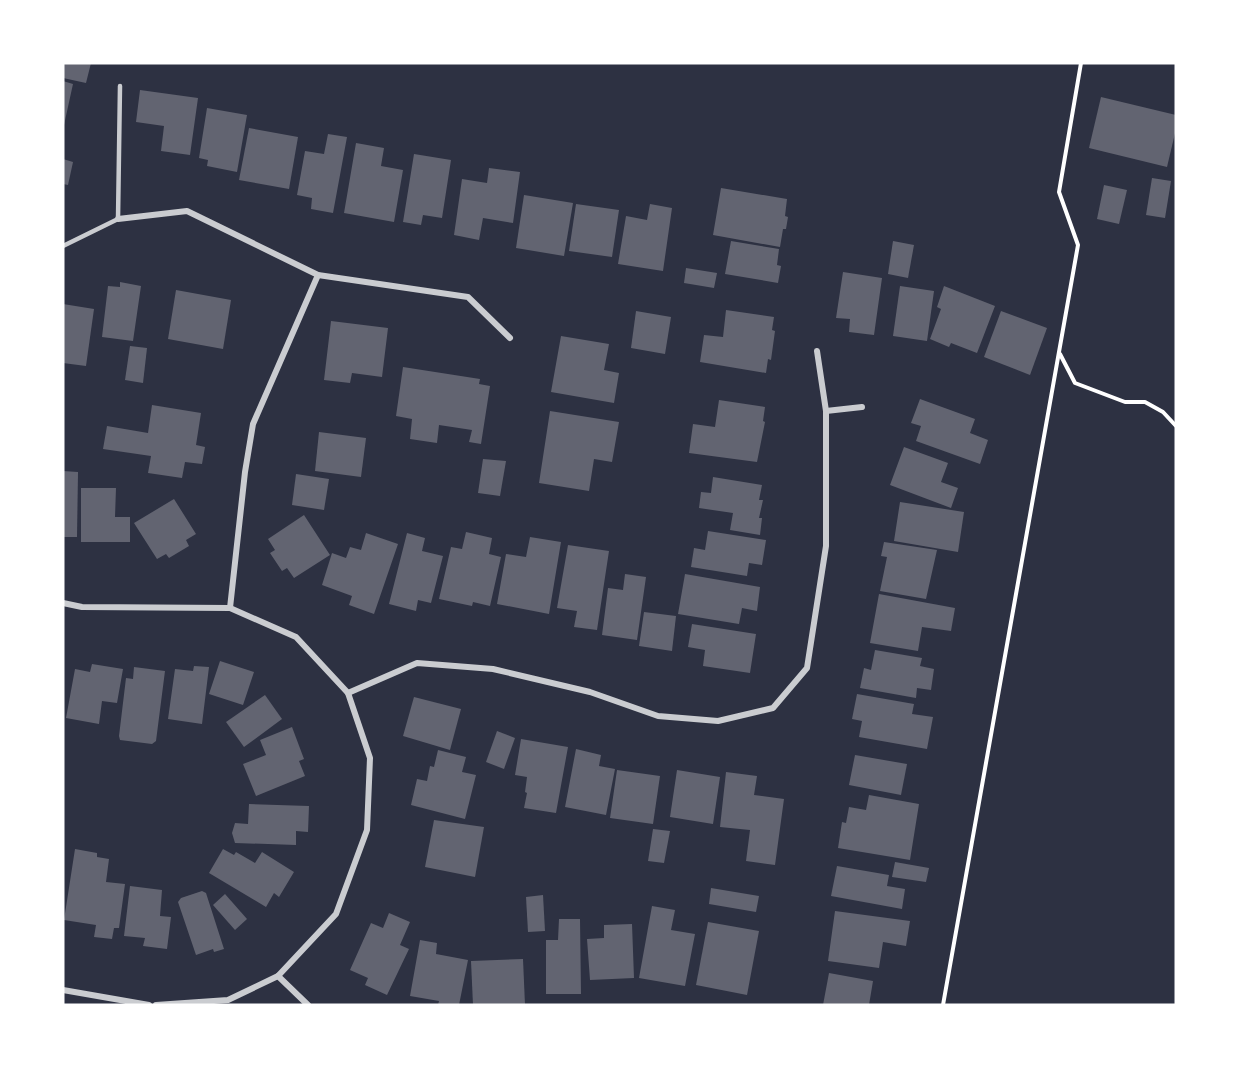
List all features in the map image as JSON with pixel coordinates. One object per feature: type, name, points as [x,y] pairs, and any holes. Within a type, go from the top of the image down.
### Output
[{"type":"street","points":[[118,219],[187,212],[318,275],[468,297],[510,338]]},
{"type":"street","points":[[230,608],[245,472],[253,424],[318,275]]},
{"type":"street","points":[[348,693],[417,663],[493,669],[590,692],[658,716],[718,721],[772,708],[807,668],[826,546],[826,411],[817,351]]},
{"type":"street","points":[[826,411],[862,407]]},
{"type":"street","points":[[63,603],[82,607],[230,608],[296,637],[348,693],[370,758],[367,830],[336,914],[278,976],[228,1000],[156,1005]]},
{"type":"street","points":[[278,976],[308,1005]]},
{"type":"street","points":[[63,990],[149,1005]]},
{"type":"lane","points":[[63,246],[118,219],[120,86]]},
{"type":"path","points":[[943,1005],[1078,246],[1059,192],[1082,63]]},
{"type":"path","points":[[1060,353],[1075,383],[1125,402],[1145,402],[1162,412],[1176,426]]},
{"type":"building","points":[[63,63],[91,63],[86,83],[63,78]]},
{"type":"building","points":[[63,81],[73,84],[64,125],[63,125]]},
{"type":"building","points":[[140,90],[198,98],[190,155],[161,151],[164,126],[136,122]]},
{"type":"building","points":[[1101,97],[1176,115],[1176,129],[1167,167],[1089,148]]},
{"type":"building","points":[[207,108],[247,115],[237,172],[207,166],[208,160],[199,158]]},
{"type":"building","points":[[249,128],[298,137],[289,189],[239,180]]},
{"type":"building","points":[[328,134],[347,137],[333,213],[311,209],[312,198],[297,195],[305,151],[324,154]]},
{"type":"building","points":[[356,143],[384,148],[381,166],[403,170],[394,222],[344,213]]},
{"type":"building","points":[[414,154],[451,160],[442,218],[423,215],[421,225],[403,222]]},
{"type":"building","points":[[63,159],[73,162],[68,185],[63,184]]},
{"type":"building","points":[[489,168],[520,172],[513,223],[483,218],[479,240],[454,235],[462,179],[487,183]]},
{"type":"building","points":[[1152,178],[1171,181],[1165,218],[1146,215]]},
{"type":"building","points":[[1104,185],[1127,190],[1119,224],[1097,219]]},
{"type":"building","points":[[721,188],[787,199],[785,216],[788,217],[780,247],[713,235]]},
{"type":"building","points":[[524,195],[573,203],[564,256],[516,248]]},
{"type":"building","points":[[576,204],[619,210],[612,257],[569,251]]},
{"type":"building","points":[[650,204],[672,208],[663,271],[618,264],[626,216],[647,220]]},
{"type":"building","points":[[731,241],[779,249],[777,265],[781,266],[778,283],[725,274]]},
{"type":"building","points":[[893,241],[914,245],[908,278],[888,274]]},
{"type":"building","points":[[686,268],[717,273],[714,288],[684,283]]},
{"type":"building","points":[[843,272],[882,278],[874,335],[849,332],[850,319],[836,318]]},
{"type":"building","points":[[120,282],[141,286],[133,341],[102,337],[108,286],[120,287]]},
{"type":"building","points":[[900,286],[934,291],[927,341],[893,336]]},
{"type":"building","points":[[944,286],[995,306],[977,353],[951,343],[949,347],[930,339],[941,309],[937,307]]},
{"type":"building","points":[[176,290],[231,300],[223,349],[168,339]]},
{"type":"building","points":[[63,304],[94,309],[86,366],[63,363]]},
{"type":"building","points":[[726,310],[774,317],[772,330],[775,331],[771,360],[768,359],[766,373],[700,362],[704,335],[723,337]]},
{"type":"building","points":[[636,311],[671,317],[665,354],[631,348]]},
{"type":"building","points":[[1001,311],[1047,328],[1030,375],[984,357]]},
{"type":"building","points":[[331,321],[388,328],[382,377],[352,373],[350,383],[324,380]]},
{"type":"building","points":[[561,336],[609,344],[604,370],[619,373],[614,403],[551,392]]},
{"type":"building","points":[[130,346],[147,348],[143,383],[125,380]]},
{"type":"building","points":[[403,367],[480,379],[479,384],[490,386],[481,444],[469,442],[472,430],[439,425],[437,443],[410,439],[412,419],[396,416]]},
{"type":"building","points":[[920,399],[975,419],[970,433],[988,440],[980,464],[916,441],[921,426],[911,423]]},
{"type":"building","points":[[719,400],[765,407],[763,421],[765,422],[757,462],[689,453],[693,424],[715,427]]},
{"type":"building","points":[[152,405],[201,413],[196,445],[205,447],[202,464],[185,462],[182,478],[148,473],[151,456],[103,449],[107,426],[148,433]]},
{"type":"building","points":[[550,411],[619,422],[612,462],[594,459],[589,491],[539,483]]},
{"type":"building","points":[[319,432],[366,438],[361,477],[315,471]]},
{"type":"building","points":[[904,447],[948,463],[941,482],[958,488],[951,508],[890,485]]},
{"type":"building","points":[[483,459],[506,461],[500,496],[478,493]]},
{"type":"building","points":[[63,471],[78,472],[77,537],[63,537]]},
{"type":"building","points":[[296,474],[329,479],[324,510],[292,505]]},
{"type":"building","points":[[713,477],[762,485],[759,500],[763,500],[759,518],[762,518],[760,535],[730,530],[733,513],[699,508],[701,492],[711,493]]},
{"type":"building","points":[[81,488],[116,488],[115,517],[130,517],[130,542],[81,542]]},
{"type":"building","points":[[174,499],[196,534],[186,540],[189,546],[169,558],[166,554],[157,559],[134,523]]},
{"type":"building","points":[[900,502],[964,512],[958,552],[894,541]]},
{"type":"building","points":[[304,515],[330,555],[294,578],[287,568],[282,571],[270,553],[275,550],[268,539]]},
{"type":"building","points":[[708,531],[766,540],[762,565],[749,563],[747,576],[691,567],[694,548],[705,550]]},
{"type":"building","points":[[466,532],[492,538],[489,554],[501,557],[490,606],[473,602],[472,606],[439,599],[451,547],[462,549]]},
{"type":"building","points":[[366,533],[398,544],[374,614],[349,605],[352,596],[322,585],[332,553],[346,558],[350,547],[361,550]]},
{"type":"building","points":[[407,533],[425,538],[422,551],[443,556],[431,603],[418,600],[416,611],[389,604]]},
{"type":"building","points":[[530,537],[561,542],[549,614],[497,604],[506,554],[526,557]]},
{"type":"building","points":[[884,542],[937,550],[926,599],[880,591],[887,557],[881,556]]},
{"type":"building","points":[[568,545],[609,551],[597,630],[574,627],[577,611],[557,608]]},
{"type":"building","points":[[625,574],[646,577],[637,640],[602,635],[608,588],[623,590]]},
{"type":"building","points":[[685,574],[760,587],[757,611],[742,608],[739,624],[678,614]]},
{"type":"building","points":[[879,594],[955,608],[951,631],[922,627],[918,651],[870,643]]},
{"type":"building","points":[[644,612],[676,616],[672,651],[639,646]]},
{"type":"building","points":[[692,624],[756,634],[750,673],[703,666],[705,650],[688,647]]},
{"type":"building","points":[[875,650],[922,658],[920,666],[934,669],[931,690],[917,688],[916,698],[860,688],[864,668],[871,670]]},
{"type":"building","points":[[220,661],[254,672],[243,705],[209,694]]},
{"type":"building","points":[[92,664],[123,669],[117,703],[102,701],[99,724],[66,718],[75,669],[90,672]]},
{"type":"building","points":[[194,666],[209,667],[202,724],[168,719],[175,669],[193,671]]},
{"type":"building","points":[[134,667],[165,671],[156,741],[152,744],[120,740],[119,736],[126,678],[133,679]]},
{"type":"building","points":[[857,694],[914,704],[912,714],[933,717],[927,749],[859,737],[862,721],[852,719]]},
{"type":"building","points":[[265,695],[282,719],[244,747],[226,722]]},
{"type":"building","points":[[414,697],[461,709],[450,750],[403,736]]},
{"type":"building","points":[[292,727],[304,759],[299,761],[305,776],[256,796],[243,764],[266,755],[260,740]]},
{"type":"building","points":[[497,731],[515,738],[504,769],[486,762]]},
{"type":"building","points":[[521,739],[568,747],[556,813],[524,808],[527,777],[515,775]]},
{"type":"building","points":[[576,749],[601,755],[599,766],[615,769],[606,815],[565,807]]},
{"type":"building","points":[[438,750],[466,757],[462,772],[476,775],[465,819],[411,805],[417,779],[427,781],[430,766],[434,767]]},
{"type":"building","points":[[855,755],[907,764],[901,795],[849,785]]},
{"type":"building","points":[[617,770],[660,776],[653,824],[610,818]]},
{"type":"building","points":[[677,770],[720,777],[713,824],[670,817]]},
{"type":"building","points":[[726,772],[757,776],[754,795],[784,799],[775,865],[746,861],[750,830],[720,827]]},
{"type":"building","points":[[869,795],[919,804],[910,860],[838,848],[842,822],[846,823],[849,807],[866,810]]},
{"type":"building","points":[[249,804],[309,806],[308,832],[296,831],[296,845],[235,843],[232,833],[235,823],[248,824]]},
{"type":"building","points":[[434,820],[484,827],[475,877],[425,867]]},
{"type":"building","points":[[653,829],[670,831],[664,863],[648,861]]},
{"type":"building","points":[[75,849],[97,853],[97,857],[109,859],[106,882],[125,884],[119,928],[114,928],[112,939],[94,937],[96,925],[64,920]]},
{"type":"building","points":[[223,849],[234,855],[236,852],[255,863],[262,852],[294,872],[279,897],[274,893],[266,907],[209,873]]},
{"type":"building","points":[[895,862],[929,868],[926,882],[892,877]]},
{"type":"building","points":[[837,866],[889,875],[887,886],[905,889],[902,909],[831,896]]},
{"type":"building","points":[[130,886],[162,890],[160,916],[171,917],[167,949],[143,946],[145,938],[124,936]]},
{"type":"building","points":[[711,888],[759,896],[756,912],[709,904]]},
{"type":"building","points":[[202,891],[206,893],[224,949],[214,952],[213,949],[196,955],[178,902],[181,898]]},
{"type":"building","points":[[225,894],[247,919],[235,930],[213,905]]},
{"type":"building","points":[[543,895],[545,931],[528,932],[526,897]]},
{"type":"building","points":[[652,906],[675,910],[671,930],[695,934],[685,986],[639,978]]},
{"type":"building","points":[[835,911],[910,921],[906,946],[883,942],[879,968],[828,961]]},
{"type":"building","points":[[389,913],[410,922],[400,945],[409,949],[387,995],[365,985],[368,978],[350,970],[371,923],[383,928]]},
{"type":"building","points":[[559,919],[580,919],[581,994],[546,994],[546,940],[558,940]]},
{"type":"building","points":[[708,922],[759,931],[747,995],[696,985]]},
{"type":"building","points":[[632,924],[634,978],[590,980],[587,939],[604,938],[604,925]]},
{"type":"building","points":[[420,940],[437,943],[436,954],[468,960],[459,1005],[438,1005],[439,1001],[410,996]]},
{"type":"building","points":[[523,959],[525,1005],[473,1005],[471,961]]},
{"type":"building","points":[[829,973],[873,981],[869,1005],[823,1005]]}]
